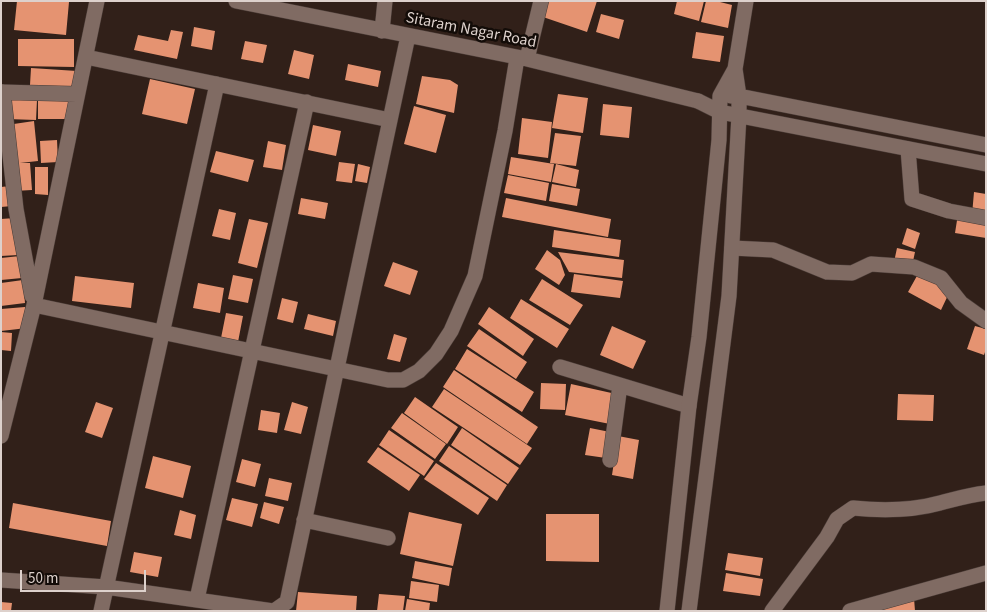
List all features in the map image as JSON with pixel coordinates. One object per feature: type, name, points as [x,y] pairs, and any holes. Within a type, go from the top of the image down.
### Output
[{"type":"street","points":[[1,436],[34,305],[97,1]]},
{"type":"street","name":"Sitaram Nagar Road","points":[[236,1],[258,3],[408,36],[522,58],[698,101]]},
{"type":"street","points":[[382,30],[385,1]]},
{"type":"street","points":[[34,305],[388,380],[403,380],[419,371],[436,354],[452,331],[475,276],[522,58],[540,1]]},
{"type":"street","points":[[689,611],[729,296],[739,115],[739,96],[735,69],[746,1]]},
{"type":"street","points":[[1,580],[106,587],[273,611],[287,602],[408,36]]},
{"type":"street","points":[[86,57],[390,120]]},
{"type":"street","points":[[666,611],[704,293],[719,140],[720,96],[735,69]]},
{"type":"street","points":[[101,611],[217,84]]},
{"type":"street","points":[[34,305],[8,210],[2,92],[77,94]]},
{"type":"street","points":[[698,101],[720,96],[739,96],[986,145]]},
{"type":"street","points":[[698,101],[720,112],[986,164]]},
{"type":"street","points":[[197,599],[307,102]]},
{"type":"street","points":[[908,149],[912,198],[949,211],[986,218]]},
{"type":"street","points":[[732,248],[772,250],[828,272],[852,273],[871,264],[914,267],[941,278],[961,303],[986,321]]},
{"type":"street","points":[[560,367],[689,406]]},
{"type":"street","points":[[694,372],[719,375]]},
{"type":"street","points":[[610,460],[620,385]]},
{"type":"street","points":[[772,611],[837,519],[853,508],[904,509],[939,504],[965,495],[986,493]]},
{"type":"street","points":[[304,520],[388,538]]},
{"type":"street","points":[[850,611],[986,573]]},
{"type":"building","points":[[17,1],[69,2],[66,35],[14,30]]},
{"type":"building","points":[[548,1],[597,1],[587,32],[543,17]]},
{"type":"building","points":[[677,1],[704,1],[699,21],[674,14]]},
{"type":"building","points":[[706,1],[716,1],[732,5],[728,28],[701,22]]},
{"type":"building","points":[[601,14],[624,20],[619,39],[596,32]]},
{"type":"building","points":[[194,27],[215,31],[212,50],[191,46]]},
{"type":"building","points":[[171,30],[183,32],[177,59],[134,50],[138,35],[168,41]]},
{"type":"building","points":[[696,32],[724,36],[720,62],[692,58]]},
{"type":"building","points":[[18,39],[74,39],[74,67],[18,66]]},
{"type":"building","points":[[245,41],[267,45],[263,63],[241,59]]},
{"type":"building","points":[[294,50],[314,55],[309,79],[288,74]]},
{"type":"building","points":[[348,64],[381,71],[378,87],[345,80]]},
{"type":"building","points":[[31,68],[77,71],[76,88],[30,85]]},
{"type":"building","points":[[422,76],[450,80],[458,85],[454,113],[416,104]]},
{"type":"building","points":[[150,79],[195,89],[187,124],[142,114]]},
{"type":"building","points":[[558,94],[588,98],[583,133],[552,128]]},
{"type":"building","points":[[8,99],[37,100],[36,120],[7,119]]},
{"type":"building","points":[[38,100],[70,100],[70,119],[38,119]]},
{"type":"building","points":[[603,104],[632,107],[629,138],[600,135]]},
{"type":"building","points":[[414,106],[446,115],[436,153],[404,144]]},
{"type":"building","points":[[522,118],[552,122],[548,158],[518,154]]},
{"type":"building","points":[[34,121],[38,161],[20,163],[30,163],[32,190],[14,191],[7,125]]},
{"type":"building","points":[[313,125],[341,131],[336,156],[308,150]]},
{"type":"building","points":[[555,133],[581,136],[576,166],[550,163]]},
{"type":"building","points":[[57,140],[58,162],[41,163],[40,141]]},
{"type":"building","points":[[268,141],[286,145],[282,170],[263,167]]},
{"type":"building","points":[[216,151],[254,160],[248,182],[210,172]]},
{"type":"building","points":[[511,157],[554,164],[551,182],[508,174]]},
{"type":"building","points":[[339,162],[355,164],[352,183],[336,181]]},
{"type":"building","points":[[358,164],[370,167],[367,183],[355,181]]},
{"type":"building","points":[[556,164],[579,170],[576,187],[552,182]]},
{"type":"building","points":[[35,167],[48,167],[48,195],[35,194]]},
{"type":"building","points":[[508,175],[549,183],[546,201],[504,193]]},
{"type":"building","points":[[552,184],[580,189],[577,206],[549,201]]},
{"type":"building","points":[[10,186],[12,206],[1,207],[1,187]]},
{"type":"building","points":[[974,192],[986,194],[985,217],[972,215]]},
{"type":"building","points":[[301,198],[328,203],[325,219],[298,214]]},
{"type":"building","points":[[506,198],[611,219],[608,237],[502,217]]},
{"type":"building","points":[[219,209],[236,213],[230,240],[212,236]]},
{"type":"building","points":[[958,214],[986,219],[986,238],[955,233]]},
{"type":"building","points":[[15,218],[18,255],[1,256],[1,219]]},
{"type":"building","points":[[249,219],[268,223],[257,268],[238,263]]},
{"type":"building","points":[[907,228],[920,233],[915,249],[902,244]]},
{"type":"building","points":[[554,230],[621,240],[619,257],[552,247]]},
{"type":"building","points":[[897,248],[915,252],[912,266],[894,262]]},
{"type":"building","points":[[547,250],[560,260],[565,275],[559,285],[535,269]]},
{"type":"building","points":[[558,252],[624,260],[622,278],[569,272]]},
{"type":"building","points":[[20,256],[22,278],[1,280],[1,258]]},
{"type":"building","points":[[393,262],[418,271],[410,295],[384,286]]},
{"type":"building","points":[[574,274],[623,281],[620,298],[571,292]]},
{"type":"building","points":[[918,274],[950,291],[941,310],[908,292]]},
{"type":"building","points":[[233,275],[253,279],[248,303],[228,299]]},
{"type":"building","points":[[75,276],[134,283],[131,308],[72,301]]},
{"type":"building","points":[[542,279],[583,305],[570,325],[529,300]]},
{"type":"building","points":[[23,280],[25,303],[1,306],[1,283]]},
{"type":"building","points":[[198,283],[224,288],[220,313],[193,308]]},
{"type":"building","points":[[282,298],[298,302],[293,323],[277,319]]},
{"type":"building","points":[[521,299],[569,329],[557,348],[510,318]]},
{"type":"building","points":[[25,307],[27,328],[1,331],[1,309]]},
{"type":"building","points":[[489,307],[534,339],[523,356],[478,324]]},
{"type":"building","points":[[226,313],[243,316],[238,342],[221,338]]},
{"type":"building","points":[[308,314],[336,321],[333,336],[304,329]]},
{"type":"building","points":[[612,326],[646,341],[633,369],[600,355]]},
{"type":"building","points":[[975,326],[986,329],[986,349],[984,355],[967,349]]},
{"type":"building","points":[[479,329],[527,362],[516,379],[467,346]]},
{"type":"building","points":[[1,332],[12,333],[11,351],[1,350]]},
{"type":"building","points":[[394,334],[407,338],[400,362],[387,359]]},
{"type":"building","points":[[467,349],[534,392],[522,412],[455,369]]},
{"type":"building","points":[[454,370],[538,427],[527,444],[443,387]]},
{"type":"building","points":[[541,383],[566,384],[565,410],[540,409]]},
{"type":"building","points":[[571,384],[616,394],[610,424],[565,415]]},
{"type":"building","points":[[444,389],[532,448],[520,465],[432,407]]},
{"type":"building","points":[[898,394],[934,395],[933,421],[897,420]]},
{"type":"building","points":[[415,397],[458,427],[447,444],[404,413]]},
{"type":"building","points":[[96,402],[113,408],[102,438],[85,432]]},
{"type":"building","points":[[292,402],[308,407],[301,434],[284,430]]},
{"type":"building","points":[[261,410],[280,413],[277,433],[258,430]]},
{"type":"building","points":[[402,413],[446,444],[435,459],[391,428]]},
{"type":"building","points":[[462,428],[519,468],[508,484],[451,445]]},
{"type":"building","points":[[590,428],[610,432],[606,458],[585,455]]},
{"type":"building","points":[[389,430],[434,461],[424,476],[379,445]]},
{"type":"building","points":[[618,436],[639,440],[633,479],[612,475]]},
{"type":"building","points":[[449,446],[507,485],[497,501],[439,461]]},
{"type":"building","points":[[378,447],[420,475],[409,491],[367,462]]},
{"type":"building","points":[[153,456],[191,466],[183,498],[145,488]]},
{"type":"building","points":[[242,459],[261,464],[255,487],[236,482]]},
{"type":"building","points":[[436,463],[489,498],[478,515],[424,479]]},
{"type":"building","points":[[269,478],[292,483],[288,501],[265,496]]},
{"type":"building","points":[[232,498],[258,504],[252,527],[226,520]]},
{"type":"building","points":[[264,502],[284,507],[279,524],[260,518]]},
{"type":"building","points":[[13,503],[111,521],[107,546],[9,528]]},
{"type":"building","points":[[180,510],[196,515],[191,539],[174,535]]},
{"type":"building","points":[[409,512],[462,524],[453,566],[400,554]]},
{"type":"building","points":[[546,514],[599,514],[599,562],[546,561]]},
{"type":"building","points":[[134,552],[162,557],[158,577],[130,572]]},
{"type":"building","points":[[728,553],[763,558],[760,576],[725,570]]},
{"type":"building","points":[[415,561],[452,568],[449,586],[412,578]]},
{"type":"building","points":[[726,573],[763,579],[760,596],[723,591]]},
{"type":"building","points":[[411,581],[439,585],[437,602],[409,598]]},
{"type":"building","points":[[298,592],[357,596],[356,611],[296,611]]},
{"type":"building","points":[[379,594],[405,596],[403,611],[377,611]]},
{"type":"building","points":[[914,598],[915,611],[879,611],[879,604]]},
{"type":"building","points":[[407,599],[430,603],[429,611],[405,611]]},
{"type":"building","points":[[1,602],[12,603],[11,611],[1,611]]}]
